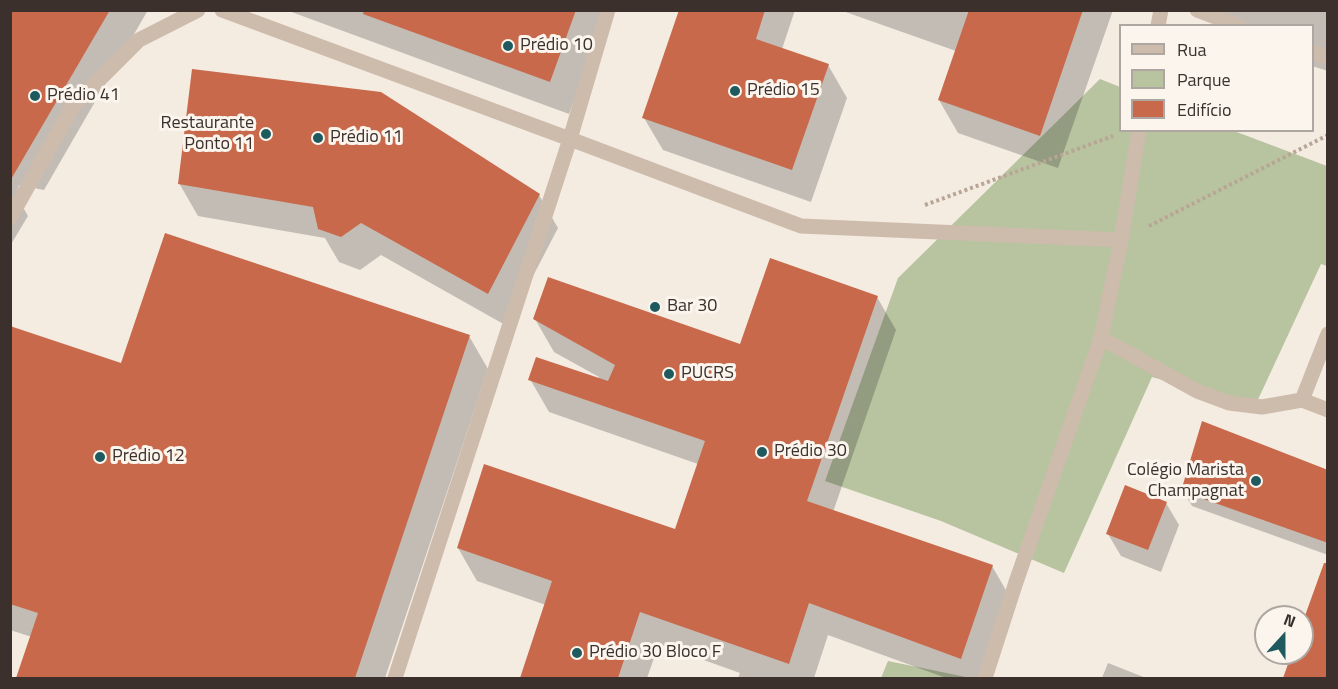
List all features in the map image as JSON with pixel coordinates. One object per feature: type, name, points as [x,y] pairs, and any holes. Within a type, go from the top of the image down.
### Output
[{"type":"street","points":[[10,218],[73,106],[139,40],[198,10]]},
{"type":"street","points":[[222,10],[801,226],[1121,240]]},
{"type":"street","points":[[395,678],[570,139],[608,10]]},
{"type":"street","points":[[1197,10],[1234,24]]},
{"type":"street","points":[[985,678],[1101,338],[1121,240],[1139,132]]},
{"type":"street","points":[[1302,400],[1328,334]]},
{"type":"street","points":[[1101,338],[1197,391],[1230,403],[1262,407],[1302,400],[1328,410]]},
{"type":"path","points":[[916,208],[1117,135]]},
{"type":"path","points":[[1121,240],[1328,135]]},
{"type":"green space","points":[[1100,79],[1119,87],[1119,132],[1237,132],[1327,166],[1327,266],[1321,264],[1255,406],[1152,377],[1064,573],[941,521],[825,481],[898,278]]},
{"type":"green space","points":[[888,661],[971,678],[881,678]]},
{"type":"building","name":"Prédio 41","points":[[10,10],[110,10],[10,181]]},
{"type":"building","name":"Prédio 10","points":[[364,10],[576,10],[550,82],[363,14]]},
{"type":"building","name":"Prédio 15","points":[[679,10],[765,10],[756,39],[829,64],[792,170],[642,118]]},
{"type":"building","points":[[969,10],[1083,10],[1040,136],[938,100]]},
{"type":"building","name":"Prédio 11","points":[[192,69],[381,92],[540,194],[488,294],[361,223],[341,237],[318,229],[313,207],[178,184]]},
{"type":"building","name":"Prédio 12","points":[[165,233],[470,335],[355,678],[16,678],[38,613],[10,604],[10,326],[121,363]]},
{"type":"building","name":"Prédio 30","points":[[770,258],[878,296],[807,501],[993,565],[961,659],[809,603],[789,664],[640,612],[618,678],[520,678],[552,581],[457,548],[484,464],[675,529],[705,441],[528,380],[536,357],[608,381],[615,365],[533,319],[548,277],[740,344]]},
{"type":"building","name":"Colégio Marista Champagnat","points":[[1202,421],[1328,470],[1328,543],[1181,491]]},
{"type":"building","points":[[1125,485],[1167,502],[1148,550],[1106,534]]},
{"type":"building","points":[[1324,563],[1328,563],[1328,678],[1283,678],[1288,665],[1314,665],[1314,605],[1309,605]]},
{"type":"place","name":"Prédio 10","points":[[508,46]]},
{"type":"place","name":"Prédio 15","points":[[735,91]]},
{"type":"place","name":"Prédio 41","points":[[35,96]]},
{"type":"place","name":"Restaurante Ponto 11","points":[[266,134]]},
{"type":"place","name":"Prédio 11","points":[[318,138]]},
{"type":"place","name":"Bar 30","points":[[655,307]]},
{"type":"place","name":"PUCRS","points":[[669,374]]},
{"type":"place","name":"Prédio 30","points":[[762,452]]},
{"type":"place","name":"Prédio 12","points":[[100,457]]},
{"type":"place","name":"Colégio Marista Champagnat","points":[[1256,481]]},
{"type":"place","name":"Prédio 30 Bloco F","points":[[577,653]]}]
